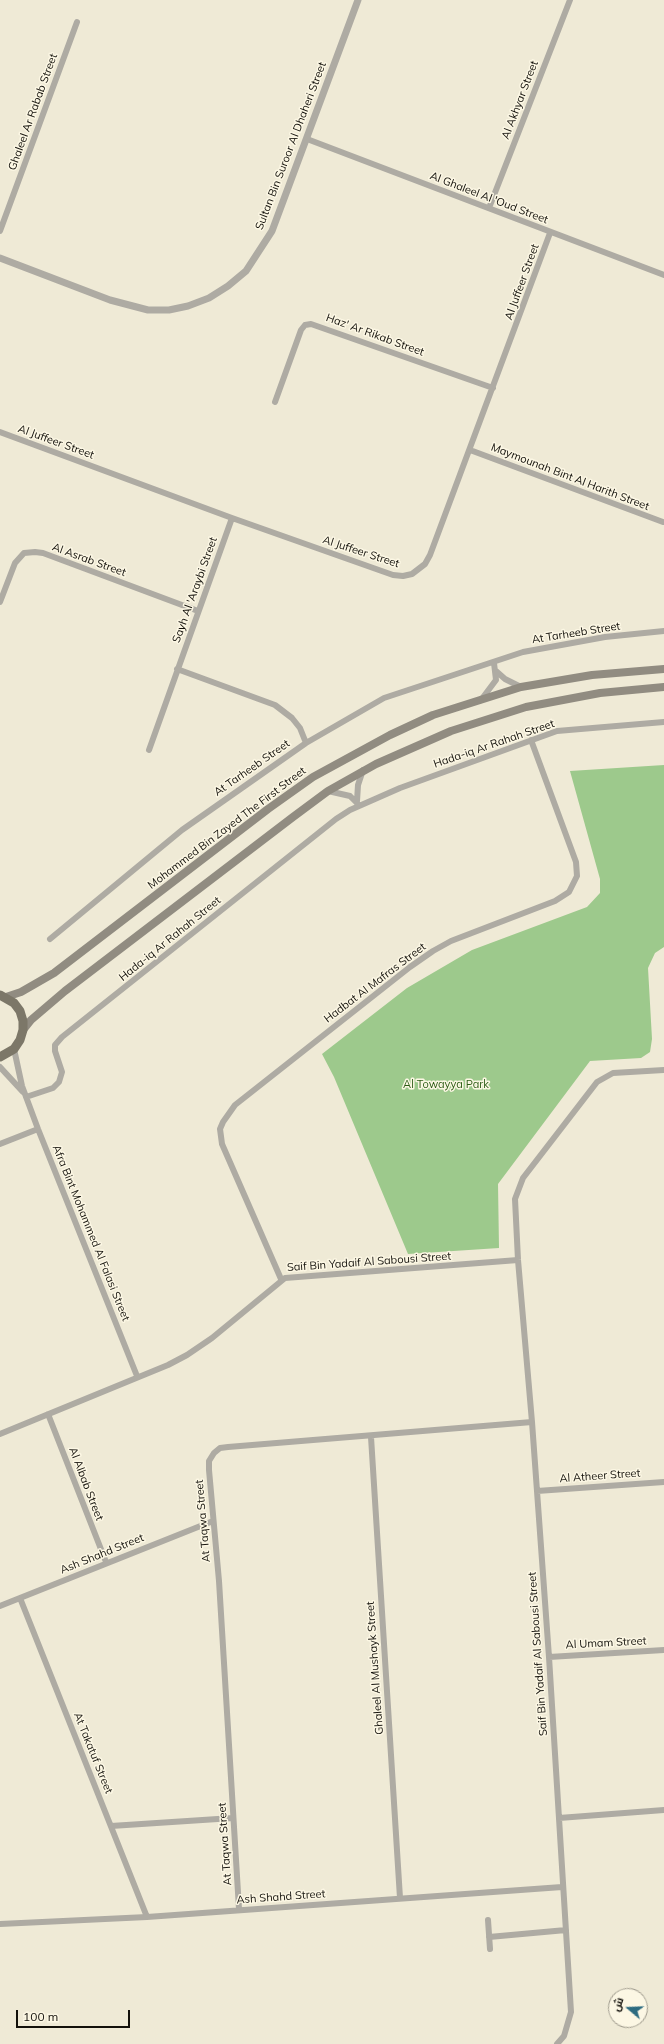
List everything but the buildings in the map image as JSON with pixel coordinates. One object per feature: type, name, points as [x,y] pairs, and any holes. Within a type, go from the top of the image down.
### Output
[{"type":"main road","name":"Mohammed Bin Zayed The First Street","points":[[3,996],[21,992],[54,973],[268,808],[313,777],[390,735],[433,716],[521,687],[592,675],[664,670]]},
{"type":"main road","points":[[23,1030],[38,1013],[65,991],[328,791],[363,770],[451,731],[526,707],[600,693],[664,687]]},
{"type":"main road","points":[[0,1057],[14,1049],[20,1040],[23,1030],[23,1021],[20,1011],[14,1003],[3,996]]},
{"type":"street","name":"Sultan Bin Suroor Al Dhaheri Street","points":[[0,258],[110,300],[148,310],[169,310],[202,301],[228,286],[246,271],[262,250],[281,211],[358,0]]},
{"type":"street","name":"Al Akhyar Street","points":[[489,208],[570,0]]},
{"type":"street","name":"Ghaleel Ar Rabab Street","points":[[0,231],[77,22]]},
{"type":"street","name":"Al Ghaleel Al 'Oud Street","points":[[307,139],[489,208],[550,233],[664,275]]},
{"type":"street","name":"Al Juffeer Street","points":[[0,432],[232,518],[393,575],[403,576],[412,574],[425,564],[430,555],[550,233]]},
{"type":"street","name":"Haz' Ar Rikab Street","points":[[275,402],[301,330],[305,326],[311,324],[493,388]]},
{"type":"street","name":"Maymounah Bint Al Harith Street","points":[[470,450],[662,522]]},
{"type":"street","name":"Sayh Al 'Araybi Street","points":[[149,750],[232,518]]},
{"type":"street","name":"Al Asrab Street","points":[[0,602],[15,563],[24,553],[35,552],[43,553],[198,611]]},
{"type":"street","name":"At Tarheeb Street","points":[[50,939],[182,830],[306,742],[384,698],[494,663],[523,652],[606,637],[664,631]]},
{"type":"street","points":[[481,700],[496,680],[494,663]]},
{"type":"street","points":[[177,670],[276,705],[292,718],[300,728],[306,742]]},
{"type":"street","points":[[496,671],[504,679],[521,687]]},
{"type":"street","name":"Hada-iq Ar Rahah Street","points":[[26,1097],[53,1088],[59,1082],[62,1072],[55,1051],[55,1045],[62,1037],[358,803],[557,731],[577,728],[664,722]]},
{"type":"street","name":"Hadbat Al Mafras Street","points":[[281,1279],[222,1144],[220,1130],[222,1122],[235,1105],[432,951],[451,941],[555,901],[569,892],[577,876],[576,862],[530,740]]},
{"type":"street","points":[[358,803],[358,785],[363,770]]},
{"type":"street","points":[[328,791],[350,796],[358,803]]},
{"type":"street","name":"Afra Bint Mohammed Al Falasi Street","points":[[14,1049],[26,1097],[38,1130],[138,1376]]},
{"type":"street","name":"Afra Bint Mohammed Al Falasi Street","points":[[0,1066],[26,1097]]},
{"type":"street","name":"Saif Bin Yadaif Al Sabousi Street","points":[[557,2044],[564,2036],[571,2012],[562,1886],[549,1656],[532,1422],[514,1210],[515,1199],[520,1184],[597,1082],[614,1073],[664,1070]]},
{"type":"street","points":[[0,1144],[38,1130]]},
{"type":"street","name":"Saif Bin Yadaif Al Sabousi Street","points":[[0,1434],[138,1376],[168,1365],[187,1355],[238,1316],[281,1279],[518,1260]]},
{"type":"street","name":"Al Albab Street","points":[[48,1414],[106,1562]]},
{"type":"street","name":"At Taqwa Street","points":[[239,1909],[209,1461],[214,1453],[220,1448],[371,1437],[532,1422]]},
{"type":"street","name":"Ghaleel Al Mushayk Street","points":[[371,1437],[400,1898]]},
{"type":"street","name":"Al Atheer Street","points":[[537,1491],[664,1482]]},
{"type":"street","name":"Ash Shahd Street","points":[[0,1606],[106,1562],[213,1521]]},
{"type":"street","name":"At Takatuf Street","points":[[20,1598],[147,1917]]},
{"type":"street","name":"Al Umam Street","points":[[549,1656],[664,1650]]},
{"type":"street","points":[[559,1818],[664,1810]]},
{"type":"street","points":[[112,1826],[233,1818]]},
{"type":"street","name":"Ash Shahd Street","points":[[0,1924],[147,1917],[562,1886]]},
{"type":"street","points":[[488,1920],[490,1949]]},
{"type":"street","points":[[489,1937],[566,1930]]},
{"type":"green space","name":"Al Towayya Park","points":[[664,765],[664,947],[655,953],[648,968],[652,1039],[650,1052],[641,1058],[590,1061],[498,1184],[499,1248],[408,1254],[334,1077],[322,1054],[407,988],[472,950],[587,907],[600,893],[600,879],[570,771]]}]
